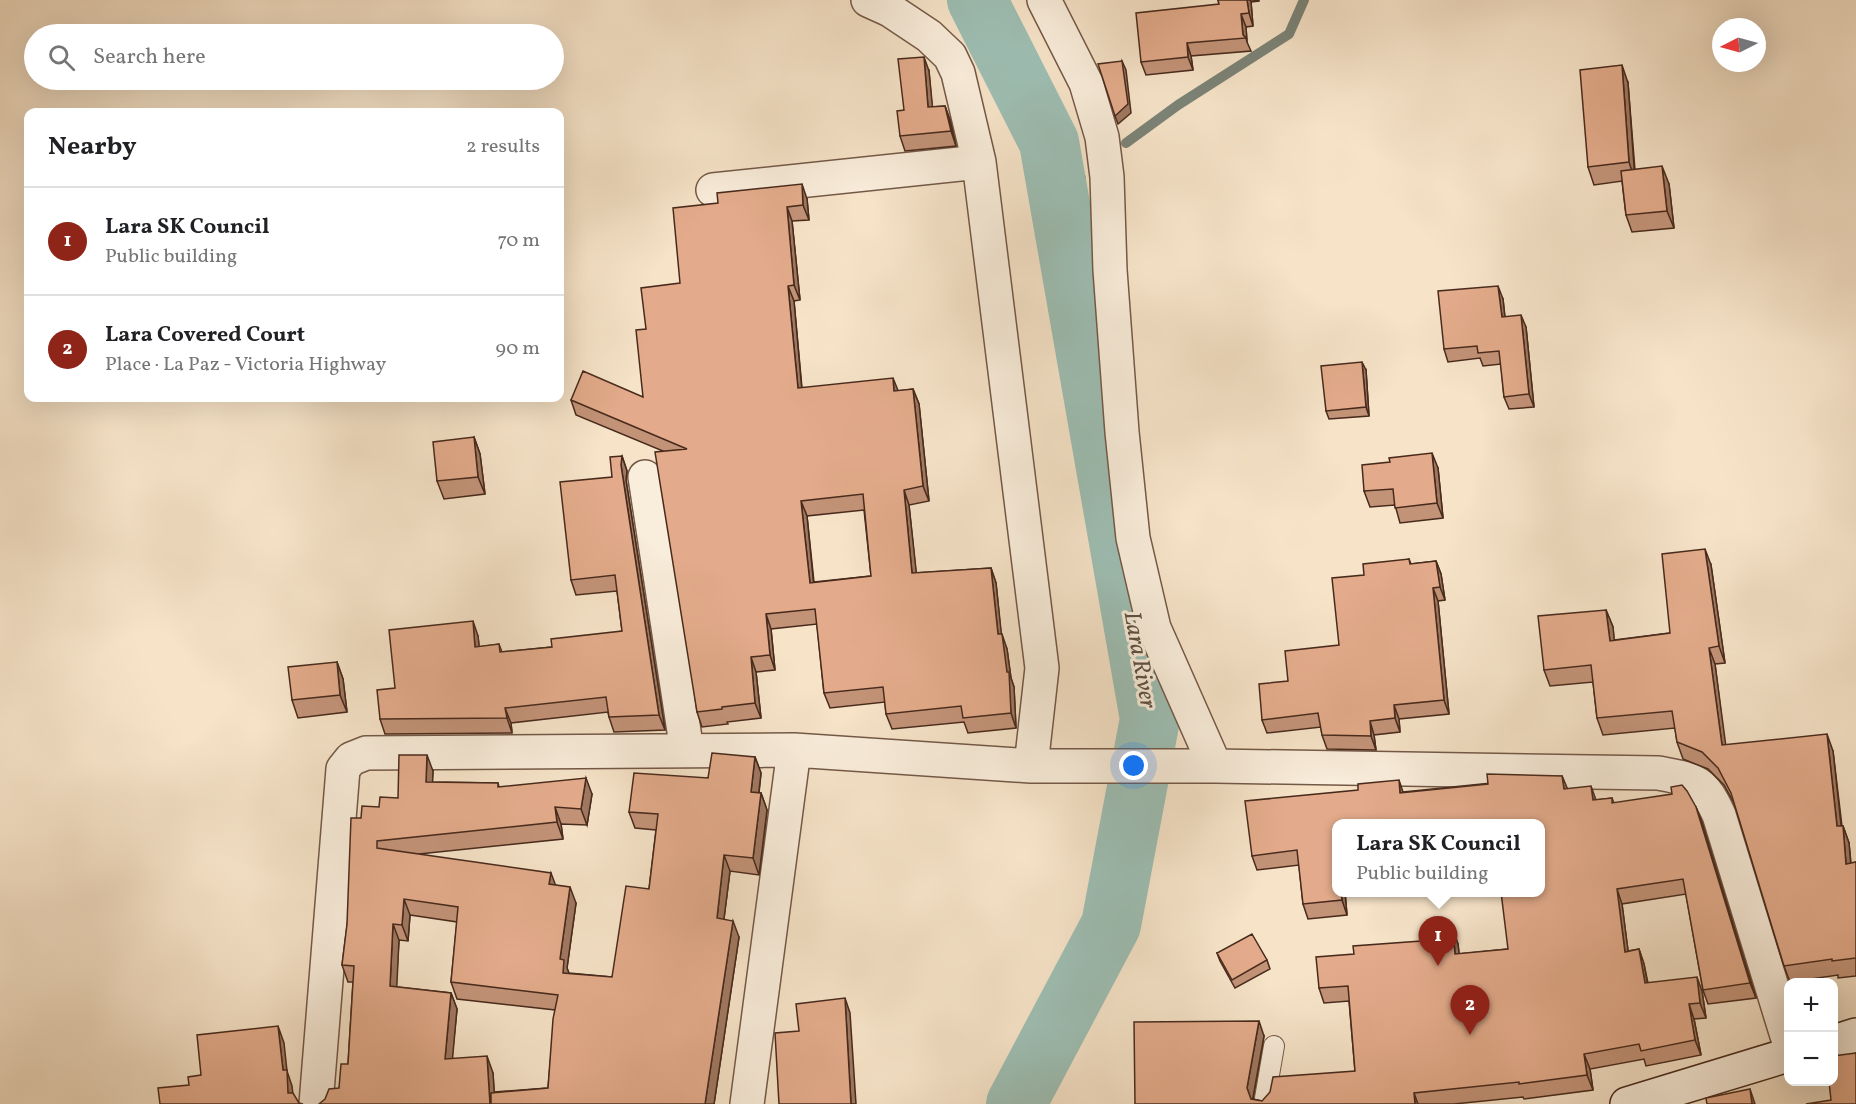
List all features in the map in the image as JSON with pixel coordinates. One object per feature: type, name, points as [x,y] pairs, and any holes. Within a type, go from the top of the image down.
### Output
[{"type":"street","points":[[868,0],[890,10],[929,36],[950,56],[958,73],[979,162],[1042,668],[1031,766]]},
{"type":"street","points":[[1044,0],[1086,83],[1102,138],[1107,177],[1110,270],[1119,397],[1133,538],[1154,628],[1215,766]]},
{"type":"street","points":[[713,190],[979,162]]},
{"type":"street","points":[[645,477],[687,751]]},
{"type":"street","points":[[316,1104],[343,769],[351,759],[366,753],[794,750],[1031,766],[1215,766],[1658,773],[1690,779],[1708,791],[1719,816],[1786,1032]]},
{"type":"street","points":[[747,1104],[794,750]]},
{"type":"street","points":[[1838,1040],[1856,1035]]},
{"type":"street","points":[[1627,1104],[1784,1056]]},
{"type":"lane","points":[[1264,1104],[1274,1046]]},
{"type":"building","points":[[1218,0],[1247,0],[1249,13],[1241,14],[1243,35],[1246,38],[1187,43],[1188,57],[1141,62],[1136,13],[1219,4]]},
{"type":"building","points":[[924,57],[928,107],[945,106],[951,131],[900,136],[897,111],[904,110],[898,59]]},
{"type":"building","points":[[1122,61],[1128,104],[1115,116],[1098,64]]},
{"type":"building","points":[[1622,65],[1629,162],[1588,167],[1580,70]]},
{"type":"building","points":[[1662,166],[1667,211],[1626,215],[1621,171]]},
{"type":"building","points":[[802,184],[803,205],[787,207],[794,285],[788,286],[798,388],[893,378],[894,391],[913,389],[923,486],[904,490],[912,573],[991,568],[998,634],[1002,634],[1007,672],[1009,672],[1011,713],[963,718],[961,706],[886,714],[883,687],[824,693],[815,609],[766,614],[770,655],[751,657],[755,703],[697,712],[655,452],[687,449],[571,400],[583,371],[643,397],[636,330],[646,329],[641,288],[680,283],[673,208],[718,203],[717,193]],"holes":[[[863,494],[871,576],[810,583],[801,501]]]},
{"type":"building","points":[[1498,286],[1502,317],[1521,315],[1529,394],[1504,397],[1499,351],[1478,353],[1477,346],[1444,349],[1438,291]]},
{"type":"building","points":[[1362,362],[1366,407],[1326,411],[1321,366]]},
{"type":"building","points":[[474,437],[478,477],[437,481],[433,442]]},
{"type":"building","points":[[1432,453],[1437,503],[1395,508],[1393,489],[1364,491],[1362,465],[1390,462],[1389,458]]},
{"type":"building","points":[[622,456],[621,465],[659,715],[609,717],[606,697],[505,708],[507,718],[380,719],[377,690],[395,688],[389,630],[473,621],[475,647],[499,644],[500,652],[552,647],[551,639],[622,631],[615,575],[571,580],[560,482],[612,477],[610,457]]},
{"type":"building","points":[[1705,549],[1719,646],[1709,648],[1722,745],[1827,734],[1837,826],[1843,826],[1846,864],[1856,862],[1856,958],[1784,966],[1731,793],[1718,768],[1702,752],[1677,742],[1672,711],[1597,718],[1591,665],[1544,670],[1538,616],[1606,610],[1610,641],[1670,633],[1662,554]]},
{"type":"building","points":[[1409,559],[1410,564],[1436,561],[1440,587],[1433,588],[1444,700],[1394,705],[1395,718],[1370,721],[1371,736],[1322,735],[1318,713],[1262,720],[1259,684],[1288,681],[1285,651],[1339,645],[1332,578],[1364,575],[1363,564]]},
{"type":"building","points":[[337,662],[340,695],[292,700],[288,667]]},
{"type":"building","points":[[712,753],[755,757],[751,792],[761,793],[753,858],[724,855],[717,918],[733,921],[705,1104],[491,1104],[491,1093],[548,1088],[553,1019],[558,995],[451,982],[458,907],[404,899],[402,925],[393,924],[390,986],[451,993],[445,1059],[487,1056],[490,1104],[319,1104],[325,1099],[329,1089],[339,1088],[341,1064],[348,1064],[354,966],[342,965],[347,924],[351,818],[361,818],[362,806],[379,807],[380,797],[398,798],[399,755],[427,755],[426,782],[498,783],[498,787],[586,778],[581,809],[555,807],[557,822],[377,841],[377,848],[551,873],[549,884],[570,887],[560,959],[564,960],[563,973],[612,977],[626,886],[649,889],[658,814],[629,812],[634,773],[708,778]]},
{"type":"building","points":[[1487,774],[1562,776],[1564,789],[1591,786],[1593,800],[1612,798],[1612,803],[1672,794],[1671,787],[1682,785],[1696,807],[1750,983],[1703,990],[1683,879],[1617,889],[1625,952],[1639,949],[1645,983],[1697,977],[1700,1003],[1689,1004],[1695,1040],[1641,1051],[1639,1044],[1584,1054],[1587,1075],[1519,1084],[1519,1082],[1414,1093],[1415,1104],[1135,1104],[1134,1022],[1259,1021],[1247,1088],[1251,1099],[1262,1101],[1270,1092],[1273,1077],[1355,1071],[1348,986],[1319,988],[1316,957],[1354,954],[1353,946],[1421,941],[1420,932],[1453,929],[1455,954],[1508,949],[1502,897],[1545,897],[1545,819],[1332,819],[1332,897],[1342,897],[1342,900],[1303,904],[1297,850],[1252,856],[1245,801],[1358,790],[1358,784],[1399,780],[1400,793],[1488,784]]},
{"type":"building","points":[[1252,934],[1267,960],[1232,980],[1217,953]]},
{"type":"building","points":[[845,998],[851,1104],[779,1104],[775,1033],[799,1031],[796,1004]]},
{"type":"building","points":[[278,1026],[283,1070],[287,1070],[288,1093],[293,1093],[299,1103],[303,1104],[160,1104],[158,1088],[189,1085],[188,1077],[201,1075],[197,1035]]},
{"type":"building","points":[[1856,1053],[1856,1104],[1806,1104],[1831,1100],[1829,1086],[1838,1086],[1838,1055]]},
{"type":"building","points":[[1750,1089],[1752,1104],[1707,1104],[1706,1098]]},
{"type":"waterway","name":"Lara River","points":[[977,0],[1049,142],[1150,719],[1111,925],[1016,1104]]},
{"type":"waterway","points":[[1126,143],[1178,105],[1289,34],[1304,0]]},
{"type":"waterway","points":[[1057,194],[1081,178]]},
{"type":"place","name":"Lara SK Council","points":[[1438,966]]},
{"type":"place","name":"Lara Covered Court","points":[[1470,1035]]}]
